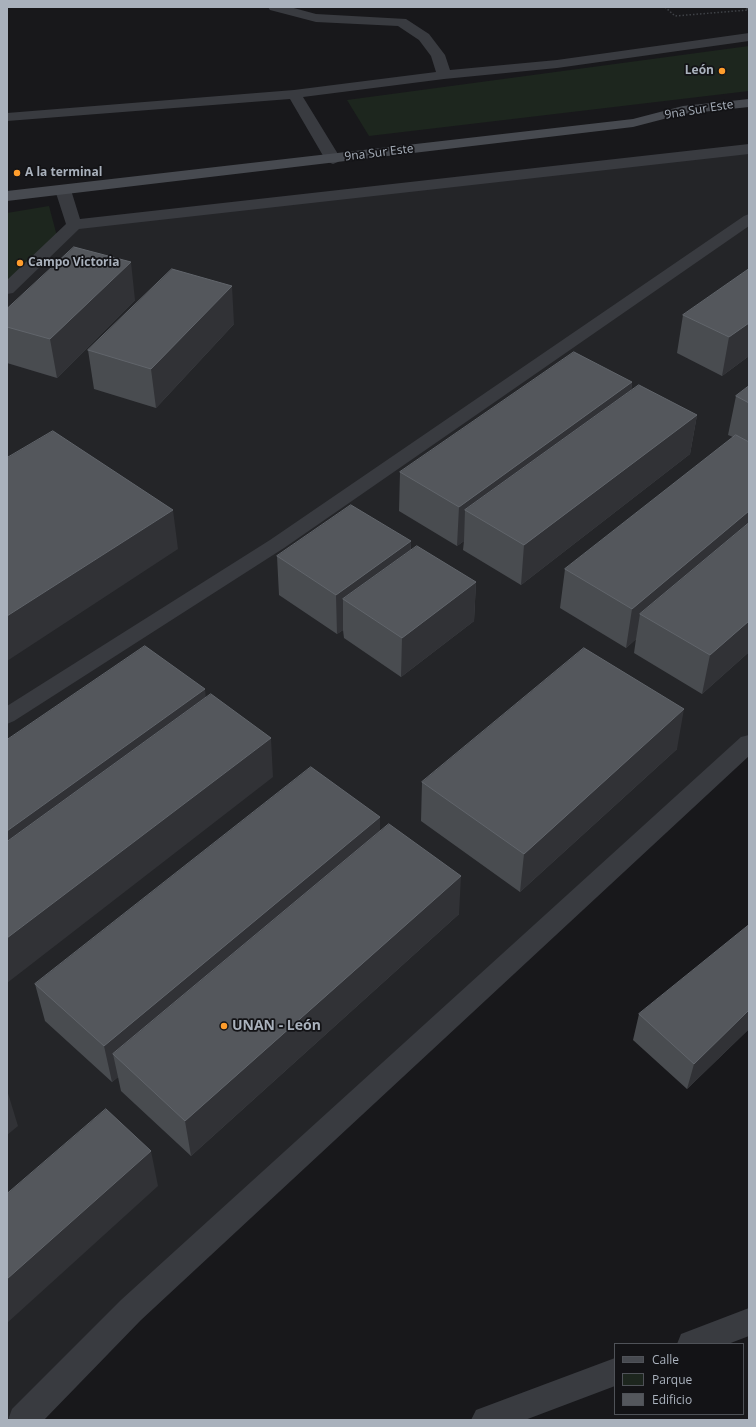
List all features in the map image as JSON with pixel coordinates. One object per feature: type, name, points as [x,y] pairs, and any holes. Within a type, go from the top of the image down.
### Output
[{"type":"street","points":[[275,7],[316,18],[401,22],[424,37],[438,55],[444,75]]},
{"type":"street","points":[[7,117],[294,94],[444,75],[557,64],[749,37]]},
{"type":"street","points":[[294,94],[333,159]]},
{"type":"street","name":"9na Sur Este","points":[[7,196],[633,123],[683,110],[749,103]]},
{"type":"street","points":[[633,123],[693,123]]},
{"type":"street","points":[[7,289],[74,225],[749,149]]},
{"type":"street","points":[[63,190],[74,225]]},
{"type":"street","points":[[23,1420],[131,1310],[749,743]]},
{"type":"lane","points":[[7,716],[277,544],[749,219]]},
{"type":"lane","points":[[694,1343],[749,1322]]},
{"type":"lane","points":[[486,1420],[614,1372]]},
{"type":"path","points":[[665,7],[675,16],[748,10],[746,7]]},
{"type":"shaded area","name":"UNAN - León","points":[[749,149],[749,743],[23,1420],[7,1420],[7,289],[74,225]]},
{"type":"green space","points":[[749,46],[749,91],[369,136],[347,100]]},
{"type":"green space","name":"Campo Victoria","points":[[49,206],[58,240],[7,287],[7,213]]},
{"type":"building","points":[[74,247],[131,262],[50,339],[7,327],[7,309]]},
{"type":"building","points":[[172,269],[232,286],[151,369],[88,350]]},
{"type":"building","points":[[749,269],[749,323],[729,337],[683,315]]},
{"type":"building","points":[[574,352],[632,382],[459,507],[400,472]]},
{"type":"building","points":[[639,385],[697,415],[524,545],[465,510]]},
{"type":"building","points":[[749,386],[749,403],[736,396]]},
{"type":"building","points":[[53,431],[173,510],[7,616],[7,458]]},
{"type":"building","points":[[736,435],[749,442],[749,511],[632,609],[565,569]]},
{"type":"building","points":[[351,505],[411,541],[336,595],[277,556]]},
{"type":"building","points":[[749,523],[749,621],[710,655],[640,614]]},
{"type":"building","points":[[417,546],[476,582],[402,638],[343,599]]},
{"type":"building","points":[[145,646],[205,689],[7,831],[7,740]]},
{"type":"building","points":[[584,648],[684,709],[524,854],[422,782]]},
{"type":"building","points":[[211,694],[271,738],[7,938],[7,842]]},
{"type":"building","points":[[311,767],[380,817],[104,1046],[35,984]]},
{"type":"building","points":[[389,824],[461,876],[185,1121],[113,1054]]},
{"type":"building","points":[[749,925],[749,1010],[694,1064],[639,1014]]},
{"type":"building","points":[[106,1109],[151,1151],[7,1279],[7,1194]]},
{"type":"place","name":"León","points":[[722,71]]},
{"type":"place","name":"A la terminal","points":[[17,173]]},
{"type":"place","name":"Campo Victoria","points":[[20,263]]},
{"type":"place","name":"UNAN - León","points":[[224,1026]]}]
